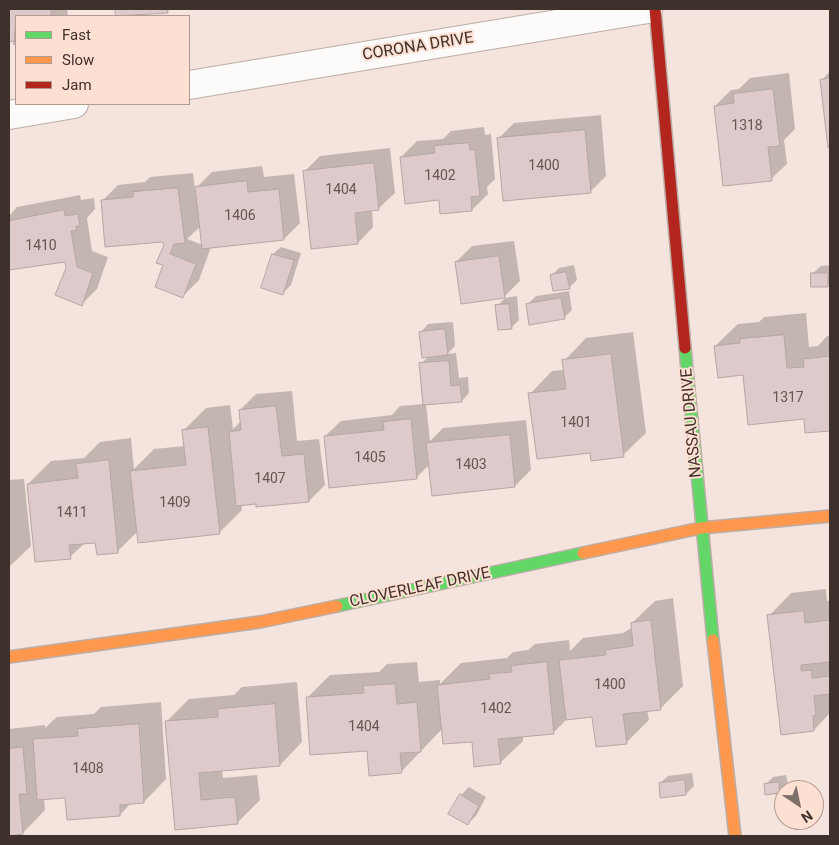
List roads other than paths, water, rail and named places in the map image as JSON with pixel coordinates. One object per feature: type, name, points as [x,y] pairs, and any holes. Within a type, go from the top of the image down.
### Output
[{"type":"street","name":"CORONA DRIVE","points":[[190,85],[648,9]]},
{"type":"street","name":"NASSAU DRIVE","points":[[655,9],[701,528],[734,836]]},
{"type":"street","points":[[9,115],[68,105]]},
{"type":"street","name":"CLOVERLEAF DRIVE","points":[[9,657],[260,622],[701,528],[830,516]]}]
